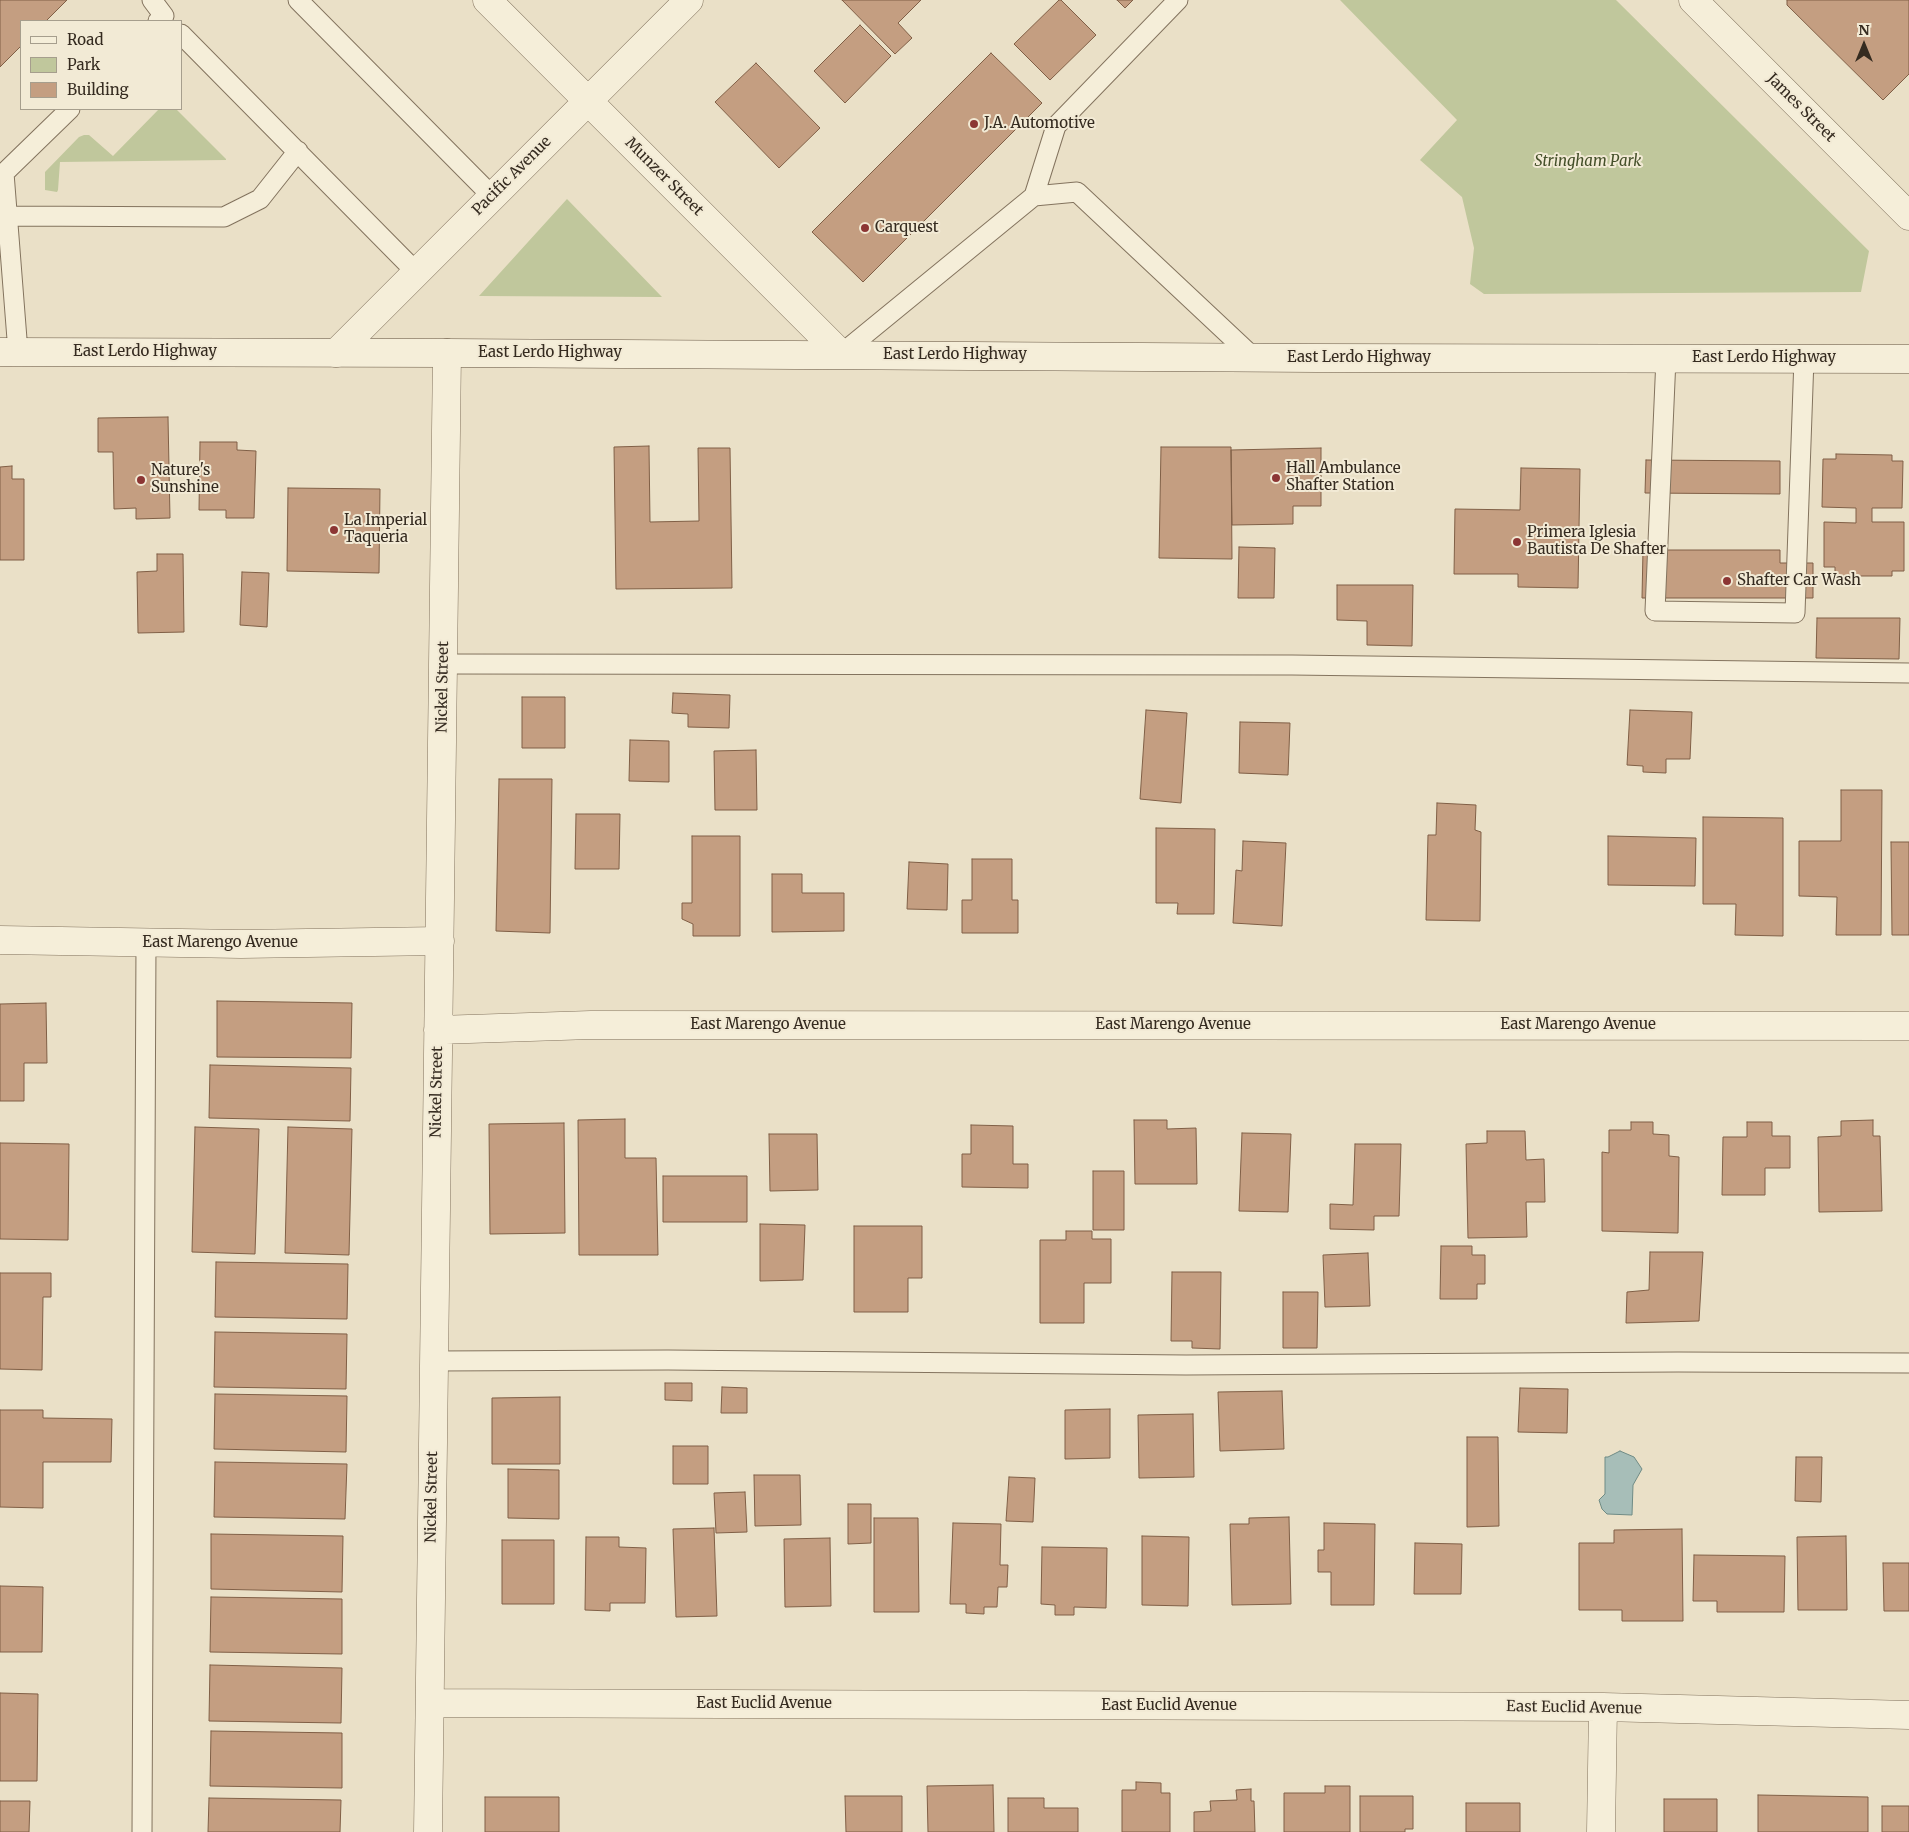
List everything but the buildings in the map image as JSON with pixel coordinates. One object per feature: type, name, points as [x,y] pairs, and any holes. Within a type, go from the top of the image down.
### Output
[{"type":"street","name":"Munzer Street","points":[[487,0],[841,354]]},
{"type":"street","name":"Pacific Avenue","points":[[336,352],[689,0]]},
{"type":"street","name":"James Street","points":[[1693,0],[1909,216]]},
{"type":"street","name":"East Lerdo Highway","points":[[9,352],[447,352],[1254,358],[1909,359]]},
{"type":"street","name":"Nickel Street","points":[[428,1832],[447,352]]},
{"type":"street","name":"East Marengo Avenue","points":[[0,940],[241,944],[440,941]]},
{"type":"street","name":"East Marengo Avenue","points":[[438,1030],[591,1024],[1909,1026]]},
{"type":"street","name":"East Euclid Avenue","points":[[430,1703],[1603,1708],[1909,1715]]},
{"type":"street","points":[[1601,1832],[1603,1708]]},
{"type":"lane","points":[[152,0],[164,20]]},
{"type":"lane","points":[[298,0],[492,196]]},
{"type":"lane","points":[[841,354],[1034,196],[1056,126],[1178,0]]},
{"type":"lane","points":[[182,35],[416,272]]},
{"type":"lane","points":[[9,352],[8,216],[2,175],[69,110]]},
{"type":"lane","points":[[8,216],[224,217],[260,199],[298,151]]},
{"type":"lane","points":[[1034,196],[1077,192],[1254,358]]},
{"type":"lane","points":[[1666,358],[1656,611],[1795,612],[1804,358]]},
{"type":"lane","points":[[443,664],[1292,665],[1909,673]]},
{"type":"lane","points":[[142,1832],[146,942]]},
{"type":"lane","points":[[434,1361],[668,1360],[1176,1365],[1668,1362],[1909,1363]]},
{"type":"green space","name":"Stringham Park","points":[[1340,0],[1616,0],[1869,251],[1861,292],[1484,294],[1470,284],[1474,248],[1462,197],[1420,160],[1457,120]]},
{"type":"green space","points":[[158,110],[177,110],[226,160],[60,162],[57,192],[45,190],[45,172],[79,137],[89,135],[113,156]]},
{"type":"green space","points":[[567,199],[662,297],[479,296]]},
{"type":"water","points":[[1620,1451],[1634,1457],[1642,1469],[1633,1485],[1632,1515],[1607,1514],[1602,1509],[1599,1500],[1605,1494],[1605,1457]]},
{"type":"place","name":"J.A. Automotive","points":[[974,124]]},
{"type":"place","name":"Carquest","points":[[865,228]]},
{"type":"place","name":"Hall Ambulance Shafter Station","points":[[1276,478]]},
{"type":"place","name":"Nature's Sunshine","points":[[141,480]]},
{"type":"place","name":"La Imperial Taqueria","points":[[334,530]]},
{"type":"place","name":"Primera Iglesia Bautista De Shafter","points":[[1517,542]]},
{"type":"place","name":"Shafter Car Wash","points":[[1727,581]]}]
